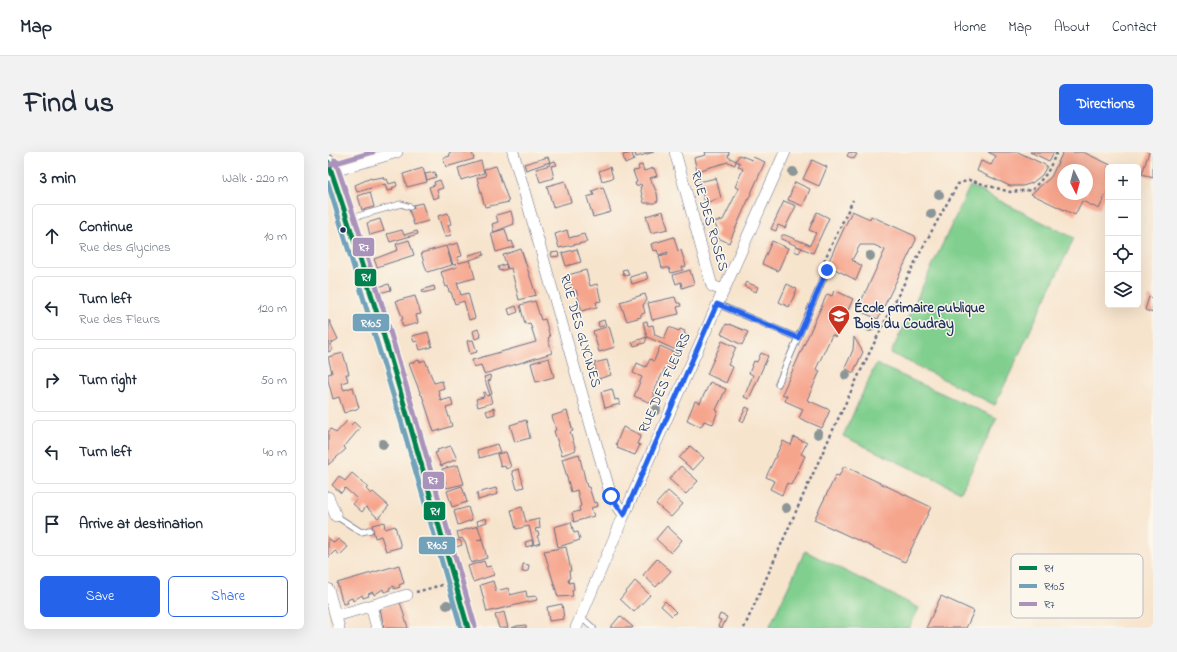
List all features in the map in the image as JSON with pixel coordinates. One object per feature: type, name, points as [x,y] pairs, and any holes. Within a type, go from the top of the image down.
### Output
[{"type":"street","points":[[397,152],[330,167],[348,220],[409,422],[468,628]]},
{"type":"street","name":"RUE DES GLYCINES","points":[[513,152],[611,496],[624,515]]},
{"type":"street","name":"RUE DES ROSES","points":[[675,152],[712,286],[723,290]]},
{"type":"street","name":"RUE DES FLEURS","points":[[576,628],[624,515],[785,152]]},
{"type":"street","points":[[328,497],[336,516]]},
{"type":"street","points":[[328,589],[340,628]]},
{"type":"street","points":[[336,616],[407,595]]},
{"type":"street","points":[[371,606],[377,628]]},
{"type":"lane","points":[[348,220],[401,204],[410,207]]},
{"type":"lane","points":[[778,384],[827,270]]},
{"type":"lane","points":[[717,304],[798,338]]},
{"type":"lane","points":[[336,516],[361,532],[370,530]]},
{"type":"lane","points":[[581,617],[593,628]]},
{"type":"path","points":[[744,628],[868,356],[924,243],[958,184],[969,180],[1010,192],[1032,190],[1047,173],[1057,152]]},
{"type":"path","points":[[827,270],[823,264],[853,200]]},
{"type":"path","points":[[407,595],[454,581]]},
{"type":"green space","points":[[970,186],[1074,238],[995,405],[891,353]]},
{"type":"green space","points":[[876,364],[997,418],[961,492],[843,436]]},
{"type":"green space","points":[[805,551],[919,608],[909,628],[769,628]]},
{"type":"building","points":[[472,152],[474,159],[446,167],[443,158],[450,156],[449,153]]},
{"type":"building","points":[[635,152],[654,152],[636,157]]},
{"type":"building","points":[[705,152],[729,152],[728,157],[736,161],[735,165],[728,162],[697,171],[694,158],[706,155]]},
{"type":"building","points":[[849,152],[857,154],[854,159],[847,156]]},
{"type":"building","points":[[988,152],[1018,152],[1047,166],[1042,175],[1032,183],[1023,186],[1010,186],[977,171],[981,161],[991,165],[996,156]]},
{"type":"building","points":[[1030,152],[1054,152],[1049,161]]},
{"type":"building","points":[[1063,152],[1083,152],[1109,164],[1105,164],[1105,196],[1099,209],[1082,201],[1075,215],[1031,194],[1051,177],[1057,164],[1057,200],[1093,200],[1093,164],[1057,164]]},
{"type":"building","points":[[1149,152],[1153,152],[1153,178],[1142,174]]},
{"type":"building","points":[[632,153],[634,160],[625,164],[623,155]]},
{"type":"building","points":[[739,155],[752,160],[753,157],[765,162],[729,243],[716,237],[718,231],[714,222],[723,220],[739,188],[735,187],[743,169],[738,166],[740,163],[736,161]]},
{"type":"building","points":[[548,157],[550,162],[526,170],[524,164]]},
{"type":"building","points":[[812,160],[827,167],[819,186],[803,179]]},
{"type":"building","points":[[481,161],[484,173],[461,180],[458,168]]},
{"type":"building","points":[[555,161],[557,165],[551,166],[554,178],[540,182],[536,169],[550,165],[549,163]]},
{"type":"building","points":[[642,165],[644,171],[654,168],[657,176],[650,178],[657,193],[658,201],[654,203],[644,203],[640,187],[642,186],[641,184],[636,186],[635,183],[637,182],[633,171],[639,170],[638,166]]},
{"type":"building","points":[[496,166],[509,202],[485,207],[477,178],[486,176],[484,169]]},
{"type":"building","points":[[610,167],[613,178],[602,181],[599,171]]},
{"type":"building","points":[[423,168],[427,182],[407,187],[403,174]]},
{"type":"building","points":[[435,172],[436,177],[427,180],[425,174]]},
{"type":"building","points":[[383,177],[384,180],[387,179],[389,184],[396,182],[397,186],[392,188],[393,190],[387,191],[385,184],[357,192],[355,185],[371,178]]},
{"type":"building","points":[[716,178],[721,198],[705,203],[699,182]]},
{"type":"building","points":[[440,180],[443,188],[437,190],[439,197],[433,199],[429,187],[435,185],[434,182]]},
{"type":"building","points":[[565,181],[571,202],[553,207],[547,186]]},
{"type":"building","points":[[795,182],[810,189],[803,206],[788,200]]},
{"type":"building","points":[[603,187],[611,212],[593,217],[587,197],[594,195],[592,191]]},
{"type":"building","points":[[370,192],[374,207],[362,210],[358,196]]},
{"type":"building","points":[[784,201],[796,206],[785,228],[778,225],[776,231],[771,229]]},
{"type":"building","points":[[422,203],[428,221],[414,225],[409,209],[414,208],[413,205]]},
{"type":"building","points":[[511,211],[514,224],[494,232],[492,224],[498,222],[496,215]]},
{"type":"building","points":[[663,211],[668,229],[651,233],[646,216]]},
{"type":"building","points":[[852,211],[870,219],[871,216],[915,236],[916,240],[878,319],[857,310],[885,250],[874,245],[860,245],[852,260],[862,266],[856,280],[827,265]]},
{"type":"building","points":[[817,212],[829,218],[813,253],[781,239],[782,235],[785,235],[810,245],[816,233],[809,230]]},
{"type":"building","points":[[448,213],[451,224],[448,225],[451,235],[445,237],[438,216]]},
{"type":"building","points":[[380,219],[384,231],[370,235],[367,223]]},
{"type":"building","points":[[505,229],[509,242],[512,241],[514,247],[496,252],[491,233]]},
{"type":"building","points":[[402,230],[404,235],[417,231],[418,234],[390,242],[387,234]]},
{"type":"building","points":[[567,230],[569,238],[584,234],[587,242],[559,248],[555,234]]},
{"type":"building","points":[[674,237],[678,251],[681,250],[686,266],[682,267],[683,270],[671,273],[669,268],[662,268],[659,256],[668,254],[668,252],[659,255],[657,250],[653,251],[651,244]]},
{"type":"building","points":[[409,240],[414,255],[377,267],[374,259],[398,250],[396,244]]},
{"type":"building","points":[[772,241],[788,248],[778,271],[762,264]]},
{"type":"building","points":[[458,243],[462,256],[457,257],[459,263],[470,260],[475,278],[457,283],[461,295],[468,293],[475,318],[469,320],[464,301],[455,304],[451,292],[449,292],[448,286],[446,287],[441,272],[457,267],[456,264],[453,265],[447,246]]},
{"type":"building","points":[[446,246],[452,265],[427,272],[421,253]]},
{"type":"building","points":[[796,246],[802,248],[799,253],[794,251]]},
{"type":"building","points":[[521,249],[536,295],[519,300],[511,268],[508,269],[503,255]]},
{"type":"building","points":[[577,249],[581,262],[566,266],[562,253]]},
{"type":"building","points":[[483,251],[484,255],[470,260],[469,255]]},
{"type":"building","points":[[558,252],[559,256],[552,257],[551,253]]},
{"type":"building","points":[[506,264],[507,269],[500,271],[498,267]]},
{"type":"building","points":[[627,269],[629,275],[624,276],[622,270]]},
{"type":"building","points":[[586,270],[590,286],[597,284],[601,301],[596,302],[597,307],[582,311],[576,290],[573,291],[568,275]]},
{"type":"building","points":[[690,270],[694,284],[682,288],[681,282],[676,284],[673,275]]},
{"type":"building","points":[[646,272],[648,279],[632,284],[630,277]]},
{"type":"building","points":[[746,282],[758,287],[756,292],[744,286]]},
{"type":"building","points":[[389,284],[391,290],[379,293],[378,287]]},
{"type":"building","points":[[787,284],[797,289],[789,307],[779,302]]},
{"type":"building","points":[[434,286],[435,290],[423,293],[422,290]]},
{"type":"building","points":[[834,290],[853,299],[836,337],[832,335],[816,369],[820,371],[807,400],[830,410],[822,428],[799,418],[803,409],[785,401],[787,396],[782,394],[827,294],[832,296]]},
{"type":"building","points":[[645,294],[647,300],[643,305],[645,313],[641,314],[641,317],[627,321],[620,302]]},
{"type":"building","points":[[415,296],[421,314],[416,315],[418,323],[403,327],[401,320],[403,319],[396,301]]},
{"type":"building","points":[[675,297],[677,303],[680,303],[681,306],[677,307],[679,314],[652,320],[648,303]]},
{"type":"building","points":[[1149,297],[1153,298],[1153,313],[1145,310]]},
{"type":"building","points":[[535,301],[541,320],[545,319],[550,337],[548,338],[552,353],[484,374],[481,365],[474,367],[472,360],[536,342],[530,323],[525,324],[520,305]]},
{"type":"building","points":[[516,306],[518,312],[510,315],[508,309]]},
{"type":"building","points":[[329,320],[338,339],[330,344],[333,350],[328,352]]},
{"type":"building","points":[[604,320],[606,325],[599,327],[598,322]]},
{"type":"building","points":[[647,321],[648,326],[653,325],[655,335],[664,339],[669,327],[679,331],[680,329],[685,331],[684,334],[688,335],[680,352],[647,337],[643,322]]},
{"type":"building","points":[[726,324],[748,332],[742,345],[721,334]]},
{"type":"building","points":[[609,326],[615,347],[599,352],[593,331]]},
{"type":"building","points":[[478,329],[481,337],[475,339],[473,331]]},
{"type":"building","points":[[428,332],[432,347],[420,350],[417,341],[414,342],[412,336]]},
{"type":"building","points":[[647,337],[645,343],[634,346],[632,342]]},
{"type":"building","points":[[854,337],[863,352],[853,373],[845,368],[853,350]]},
{"type":"building","points":[[473,340],[477,352],[470,354],[467,341]]},
{"type":"building","points":[[722,341],[736,347],[728,365],[733,367],[726,383],[707,374]]},
{"type":"building","points":[[660,346],[678,354],[672,368],[666,366],[653,393],[655,394],[651,403],[634,396],[642,377],[633,373],[637,363],[646,367],[650,359],[654,361]]},
{"type":"building","points":[[343,353],[349,374],[346,374],[348,381],[341,383],[344,390],[353,387],[359,408],[344,413],[339,397],[333,399],[328,380],[328,374],[332,373],[328,357]]},
{"type":"building","points":[[761,353],[768,356],[749,399],[744,397],[753,375],[749,373],[754,361],[757,362]]},
{"type":"building","points":[[549,358],[554,377],[536,382],[531,363]]},
{"type":"building","points":[[419,360],[420,362],[425,360],[434,383],[442,381],[444,388],[438,390],[441,401],[451,398],[453,406],[446,408],[452,426],[434,432],[422,395],[409,364]]},
{"type":"building","points":[[607,360],[611,375],[598,379],[594,363]]},
{"type":"building","points":[[490,375],[491,380],[488,381],[492,394],[490,395],[484,377]]},
{"type":"building","points":[[710,382],[726,389],[716,410],[718,411],[713,424],[704,421],[701,427],[687,420],[695,401],[700,403]]},
{"type":"building","points":[[612,389],[615,400],[618,399],[620,404],[605,408],[601,392]]},
{"type":"building","points":[[485,392],[487,396],[490,395],[492,403],[478,407],[476,399],[484,397],[483,393]]},
{"type":"building","points":[[746,407],[750,409],[743,422],[740,420]]},
{"type":"building","points":[[494,408],[495,414],[488,416],[486,411]]},
{"type":"building","points":[[567,411],[573,431],[570,432],[576,450],[562,455],[554,431],[556,430],[552,416]]},
{"type":"building","points":[[526,420],[530,438],[515,442],[510,425]]},
{"type":"building","points":[[347,421],[351,425],[354,422],[360,428],[344,447],[346,449],[328,465],[328,432],[331,429],[336,433]]},
{"type":"building","points":[[623,427],[641,435],[637,444],[640,445],[635,455],[617,448],[618,445],[616,444]]},
{"type":"building","points":[[794,437],[807,443],[801,454],[805,456],[791,485],[787,483],[782,495],[770,489],[774,481],[766,477],[783,441],[791,445]]},
{"type":"building","points":[[497,444],[500,452],[480,458],[477,450]]},
{"type":"building","points":[[451,446],[457,459],[441,466],[435,453],[438,452],[437,450]]},
{"type":"building","points":[[690,446],[704,458],[693,470],[679,458]]},
{"type":"building","points":[[506,452],[511,467],[506,469],[505,466],[501,467],[497,454]]},
{"type":"building","points":[[579,454],[587,487],[589,487],[594,503],[597,502],[598,506],[591,508],[594,516],[574,522],[572,513],[580,511],[579,507],[581,506],[577,490],[571,492],[562,459]]},
{"type":"building","points":[[458,465],[464,484],[447,488],[442,469]]},
{"type":"building","points":[[681,466],[698,481],[686,494],[669,479]]},
{"type":"building","points":[[844,466],[931,507],[905,562],[814,520],[836,475],[839,476]]},
{"type":"building","points":[[519,469],[524,487],[517,489],[512,471]]},
{"type":"building","points":[[352,473],[368,487],[366,489],[371,494],[373,492],[389,506],[378,518],[366,507],[362,512],[353,504],[357,499],[345,488],[341,493],[332,485],[339,476],[345,481]]},
{"type":"building","points":[[462,486],[467,502],[452,507],[447,491]]},
{"type":"building","points":[[496,488],[498,494],[478,500],[477,493]]},
{"type":"building","points":[[668,491],[683,504],[671,517],[656,504]]},
{"type":"building","points":[[468,507],[472,520],[458,525],[454,511]]},
{"type":"building","points":[[522,507],[526,522],[539,519],[540,528],[535,529],[536,532],[538,532],[539,535],[537,536],[540,543],[534,545],[529,526],[516,529],[511,510]]},
{"type":"building","points":[[486,518],[487,522],[478,525],[477,521]]},
{"type":"building","points":[[384,522],[385,529],[395,526],[401,547],[386,551],[381,536],[375,538],[372,525]]},
{"type":"building","points":[[571,522],[574,533],[578,532],[580,540],[558,547],[554,527]]},
{"type":"building","points":[[478,526],[487,558],[471,563],[466,544],[462,538],[459,539],[457,532]]},
{"type":"building","points":[[667,526],[682,540],[671,553],[656,539]]},
{"type":"building","points":[[328,537],[334,543],[338,539],[348,547],[340,555],[335,551],[328,558]]},
{"type":"building","points":[[460,540],[462,545],[453,548],[451,542]]},
{"type":"building","points":[[532,540],[533,545],[526,547],[525,542]]},
{"type":"building","points":[[566,547],[571,571],[569,571],[570,578],[568,579],[569,583],[573,582],[573,596],[558,597],[544,551]]},
{"type":"building","points":[[657,559],[671,571],[656,587],[643,575]]},
{"type":"building","points":[[484,561],[486,567],[491,566],[494,575],[473,582],[468,566]]},
{"type":"building","points":[[523,564],[529,565],[528,571],[522,572]]},
{"type":"building","points":[[399,565],[404,583],[399,585],[400,587],[394,589],[394,586],[389,588],[390,590],[384,592],[383,589],[374,595],[373,592],[368,594],[369,596],[363,598],[362,595],[353,601],[352,598],[347,600],[348,603],[343,604],[337,583]]},
{"type":"building","points":[[493,581],[496,591],[508,588],[510,595],[526,591],[527,597],[536,596],[537,600],[487,612],[480,585]]},
{"type":"building","points":[[635,581],[650,595],[634,612],[620,599]]},
{"type":"building","points":[[941,596],[974,611],[966,628],[926,628]]},
{"type":"building","points":[[665,601],[676,612],[672,616],[661,606]]},
{"type":"building","points":[[400,602],[408,628],[384,628],[380,608]]},
{"type":"building","points":[[562,604],[564,619],[549,621],[547,607]]},
{"type":"building","points":[[504,612],[508,628],[499,628],[495,615]]},
{"type":"building","points":[[720,614],[727,617],[722,628],[718,626],[721,620],[718,619]]},
{"type":"building","points":[[620,616],[633,627],[610,628]]},
{"type":"building","points":[[526,625],[526,628],[512,628],[517,626]]},
{"type":"transit line","name":"R7","points":[[329,165],[373,152]]},
{"type":"transit line","name":"R7","points":[[335,160],[391,334],[475,626]]},
{"type":"transit line","name":"R1","points":[[328,162],[384,336],[468,628]]},
{"type":"transit line","name":"R105","points":[[328,183],[402,424],[461,628]]},
{"type":"place","name":"École primaire publique Bois du Coudray","points":[[839,336]]},
{"type":"route","points":[[611,496],[624,515],[717,304],[798,338],[827,270]]}]
